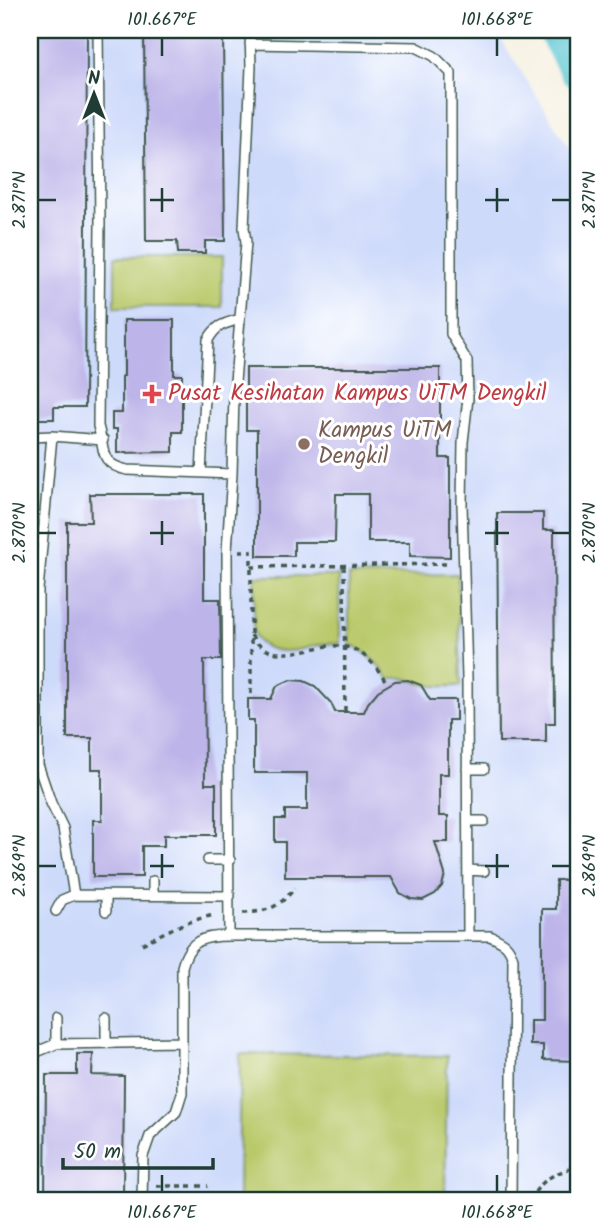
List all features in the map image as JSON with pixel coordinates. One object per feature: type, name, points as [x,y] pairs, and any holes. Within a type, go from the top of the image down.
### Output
[{"type":"lane","points":[[98,30],[98,426],[105,459],[114,468],[127,470],[232,474]]},
{"type":"lane","points":[[229,936],[227,551],[234,395],[246,242],[244,228],[251,67],[250,30]]},
{"type":"lane","points":[[250,44],[416,47],[433,56],[451,73],[451,334],[467,361],[468,398],[463,442],[462,492],[467,678],[468,936]]},
{"type":"lane","points":[[201,473],[208,340],[214,330],[240,319]]},
{"type":"lane","points":[[52,436],[38,590],[38,765],[63,828],[74,895]]},
{"type":"lane","points":[[30,437],[103,440]]},
{"type":"lane","points":[[467,769],[484,769]]},
{"type":"lane","points":[[468,821],[484,821]]},
{"type":"lane","points":[[208,860],[229,860]]},
{"type":"lane","points":[[468,870],[484,871]]},
{"type":"lane","points":[[153,881],[153,895]]},
{"type":"lane","points":[[56,911],[62,900],[74,895],[230,896]]},
{"type":"lane","points":[[106,895],[106,911]]},
{"type":"lane","points":[[142,1201],[143,1156],[150,1136],[176,1112],[182,1093],[182,967],[186,953],[196,942],[211,936],[490,936],[510,948],[513,958],[517,1080],[511,1201]]},
{"type":"lane","points":[[56,1017],[56,1044]]},
{"type":"lane","points":[[106,1017],[106,1043]]},
{"type":"lane","points":[[30,1059],[34,1054],[56,1044],[182,1042]]},
{"type":"path","points":[[227,551],[251,551],[251,694]]},
{"type":"path","points":[[251,567],[448,564]]},
{"type":"path","points":[[344,566],[345,712]]},
{"type":"path","points":[[251,634],[258,645],[268,651],[300,652],[316,646],[330,645],[357,650],[370,660],[385,680]]},
{"type":"path","points":[[530,1201],[535,1190],[556,1173],[578,1166]]},
{"type":"path","points":[[142,1186],[208,1186]]},
{"type":"shaded area","name":"Kampus UiTM Dengkil","points":[[30,30],[495,30],[578,162],[578,1201],[30,1201],[30,867],[37,786],[30,726]]},
{"type":"green space","points":[[115,257],[222,257],[222,307],[115,307]]},
{"type":"green space","points":[[458,574],[461,686],[431,686],[405,678],[389,679],[372,658],[349,644],[349,576]]},
{"type":"green space","points":[[255,576],[339,576],[340,644],[288,651],[273,650],[261,644],[254,630]]},
{"type":"green space","points":[[240,1054],[447,1056],[445,1201],[238,1201]]},
{"type":"building","points":[[30,30],[87,30],[85,407],[54,407],[54,419],[30,419]]},
{"type":"building","points":[[178,30],[223,32],[225,241],[205,241],[205,253],[178,253],[177,241],[146,241],[144,33],[178,33]]},
{"type":"building","name":"Pusat Kesihatan Kampus UiTM Dengkil","points":[[124,320],[174,320],[174,375],[182,375],[182,432],[173,432],[173,452],[117,453],[117,429],[112,429],[112,413],[122,413]]},
{"type":"building","points":[[246,368],[440,368],[440,458],[450,458],[450,557],[410,556],[410,542],[368,542],[368,494],[336,494],[335,542],[294,542],[294,556],[257,556],[257,430],[246,430]]},
{"type":"building","points":[[90,494],[204,494],[204,599],[220,599],[221,660],[204,660],[205,784],[216,784],[216,835],[164,835],[164,846],[142,846],[142,877],[93,877],[93,820],[102,820],[102,769],[92,769],[92,738],[67,738],[67,522],[91,522]]},
{"type":"building","points":[[497,513],[543,513],[543,530],[554,530],[555,723],[546,723],[546,742],[499,742]]},
{"type":"building","points":[[290,680],[304,681],[315,686],[331,703],[335,712],[364,712],[378,691],[395,681],[408,680],[421,685],[430,700],[456,700],[456,720],[448,720],[448,774],[439,774],[439,816],[448,816],[448,842],[435,842],[445,874],[442,886],[435,894],[423,900],[411,899],[400,893],[391,877],[285,877],[285,842],[275,842],[275,819],[285,819],[285,810],[307,810],[307,773],[254,773],[254,720],[248,720],[248,699],[271,699],[277,686]]},
{"type":"building","points":[[556,880],[578,880],[578,1061],[543,1060],[543,1045],[530,1045],[530,1020],[542,1020],[542,909],[556,909]]},
{"type":"building","points":[[77,1054],[93,1054],[92,1075],[124,1076],[123,1201],[45,1201],[46,1075],[77,1075]]},
{"type":"waterway","points":[[556,30],[578,70]]},
{"type":"place","name":"Pusat Kesihatan Kampus UiTM Dengkil","points":[[152,394]]},
{"type":"place","name":"Kampus UiTM Dengkil","points":[[304,444]]}]
